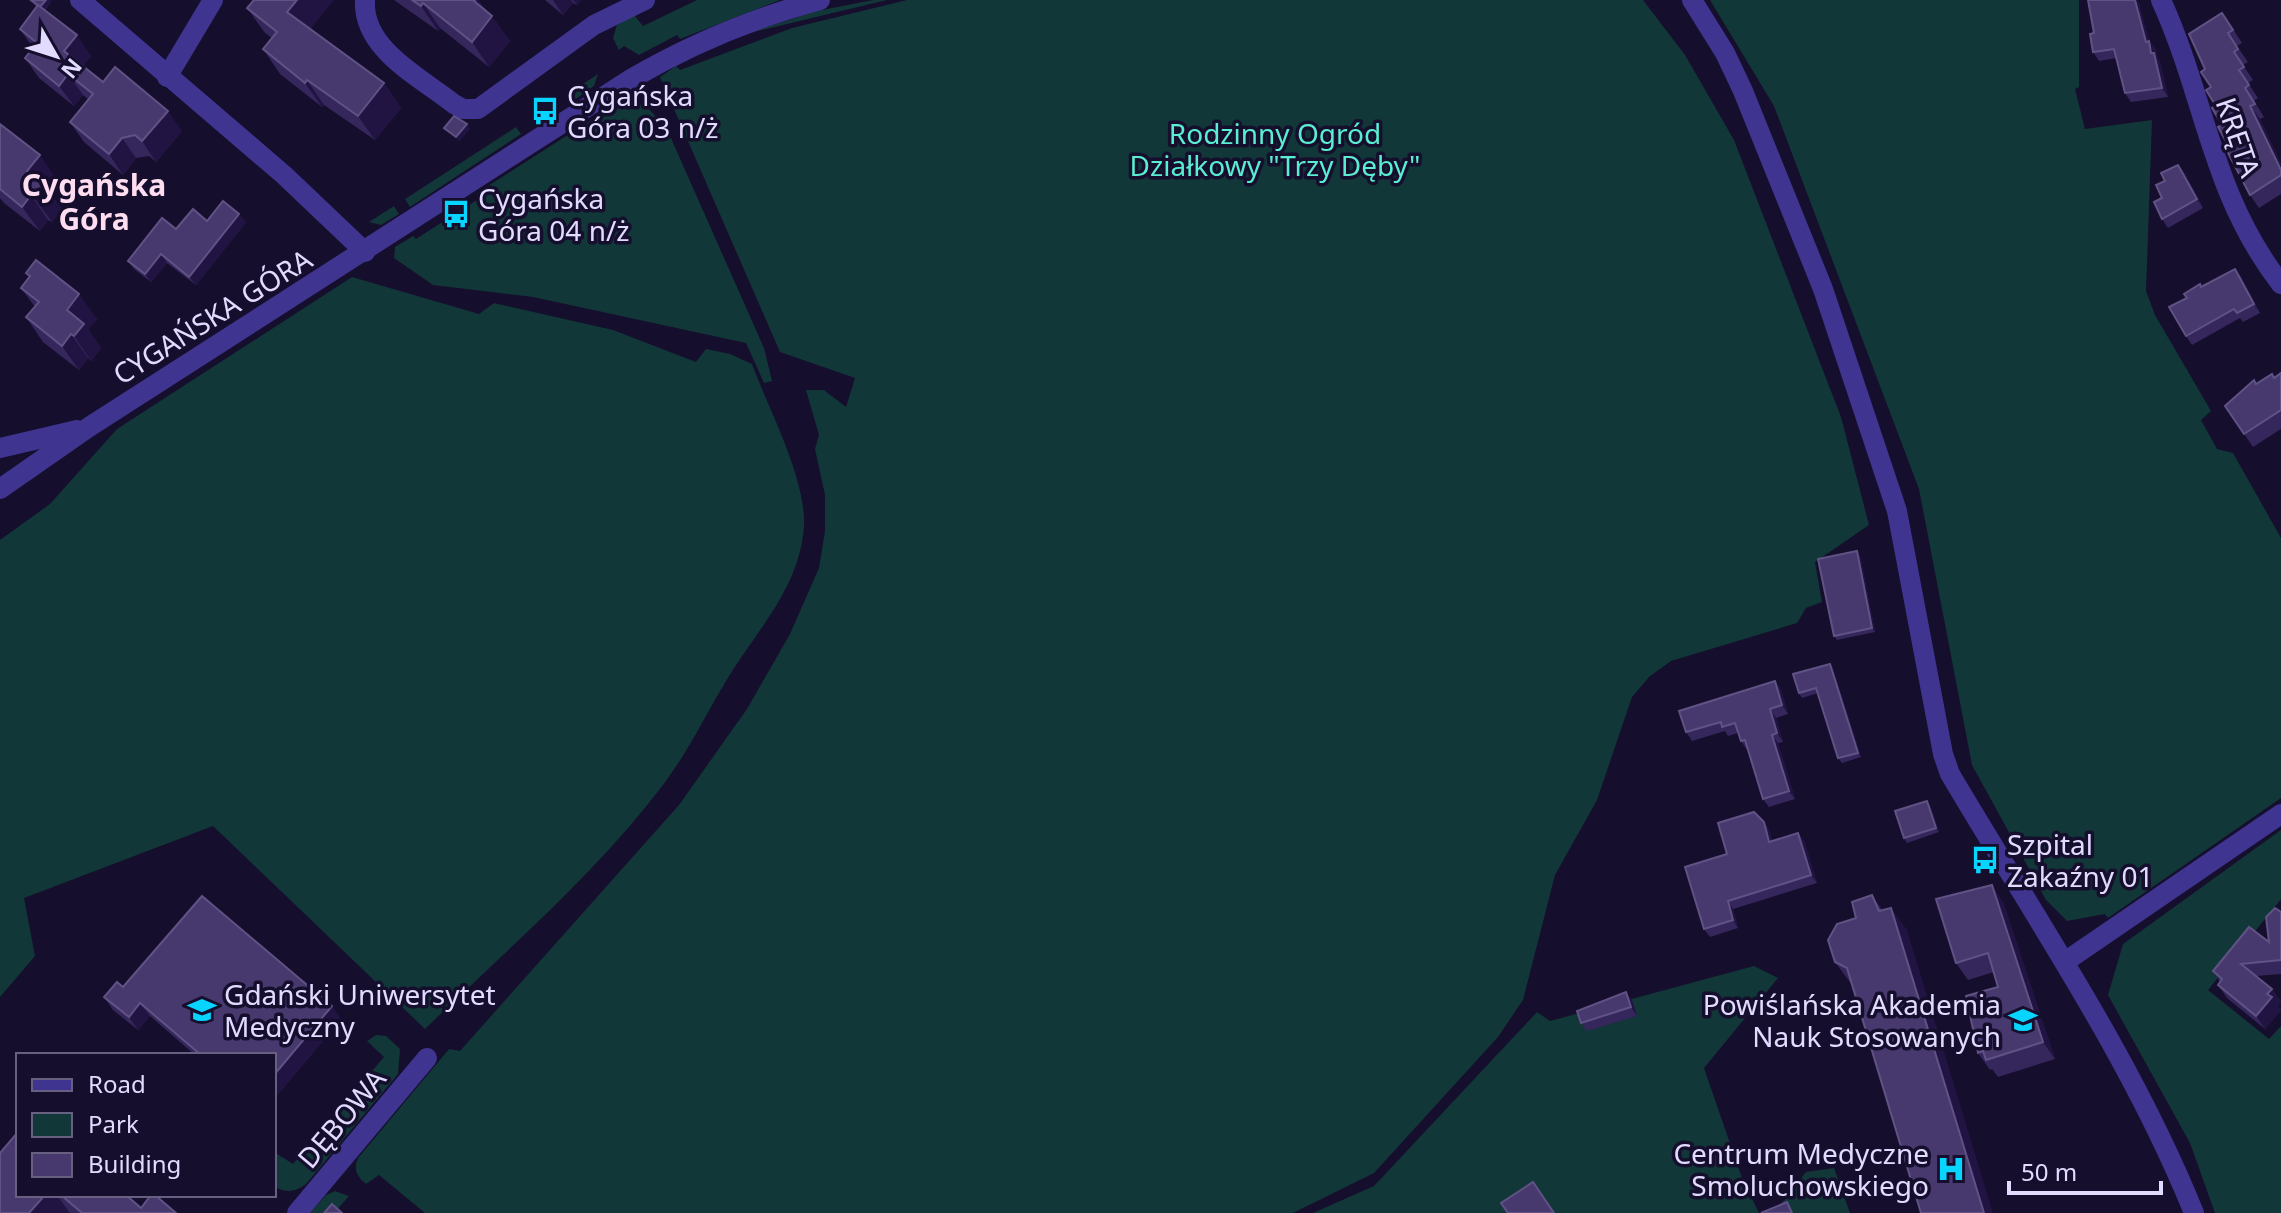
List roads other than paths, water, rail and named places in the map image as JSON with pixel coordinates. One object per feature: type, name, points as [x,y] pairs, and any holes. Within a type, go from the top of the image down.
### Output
[{"type":"street","name":"CYGAŃSKA GÓRA","points":[[80,0],[284,175],[365,252]]},
{"type":"street","points":[[167,77],[213,0]]},
{"type":"street","points":[[365,0],[364,14],[375,41],[463,109],[478,109],[583,33],[645,0]]},
{"type":"street","name":"CYGAŃSKA GÓRA","points":[[0,489],[89,427],[631,79],[690,46],[753,20],[820,0]]},
{"type":"street","points":[[1692,0],[1725,53],[1743,91],[1833,319],[1897,511],[1943,754],[1950,774],[2066,961],[2165,1146],[2194,1213]]},
{"type":"street","name":"KRĘTA","points":[[2161,0],[2180,42],[2222,184],[2248,233],[2281,284]]},
{"type":"street","name":"CYGAŃSKA GÓRA","points":[[0,448],[89,427]]},
{"type":"street","points":[[2066,961],[2281,814]]},
{"type":"street","name":"DĘBOWA","points":[[297,1213],[427,1058]]},
{"type":"place","name":"Cygańska Góra 03 n/ż","points":[[545,111]]},
{"type":"place","name":"Cygańska Góra 04 n/ż","points":[[456,214]]},
{"type":"place","name":"Szpital Zakaźny 01","points":[[1985,860]]},
{"type":"place","name":"Gdański Uniwersytet Medyczny","points":[[202,1010]]},
{"type":"place","name":"Powiślańska Akademia Nauk Stosowanych","points":[[2023,1020]]},
{"type":"place","name":"Centrum Medyczne Smoluchowskiego","points":[[1951,1169]]},
{"type":"district","name":"Cygańska Góra","points":[[94,201]]},
{"type":"park label","name":"Rodzinny Ogród Działkowy \"Trzy Dęby\"","points":[[1275,149]]}]
